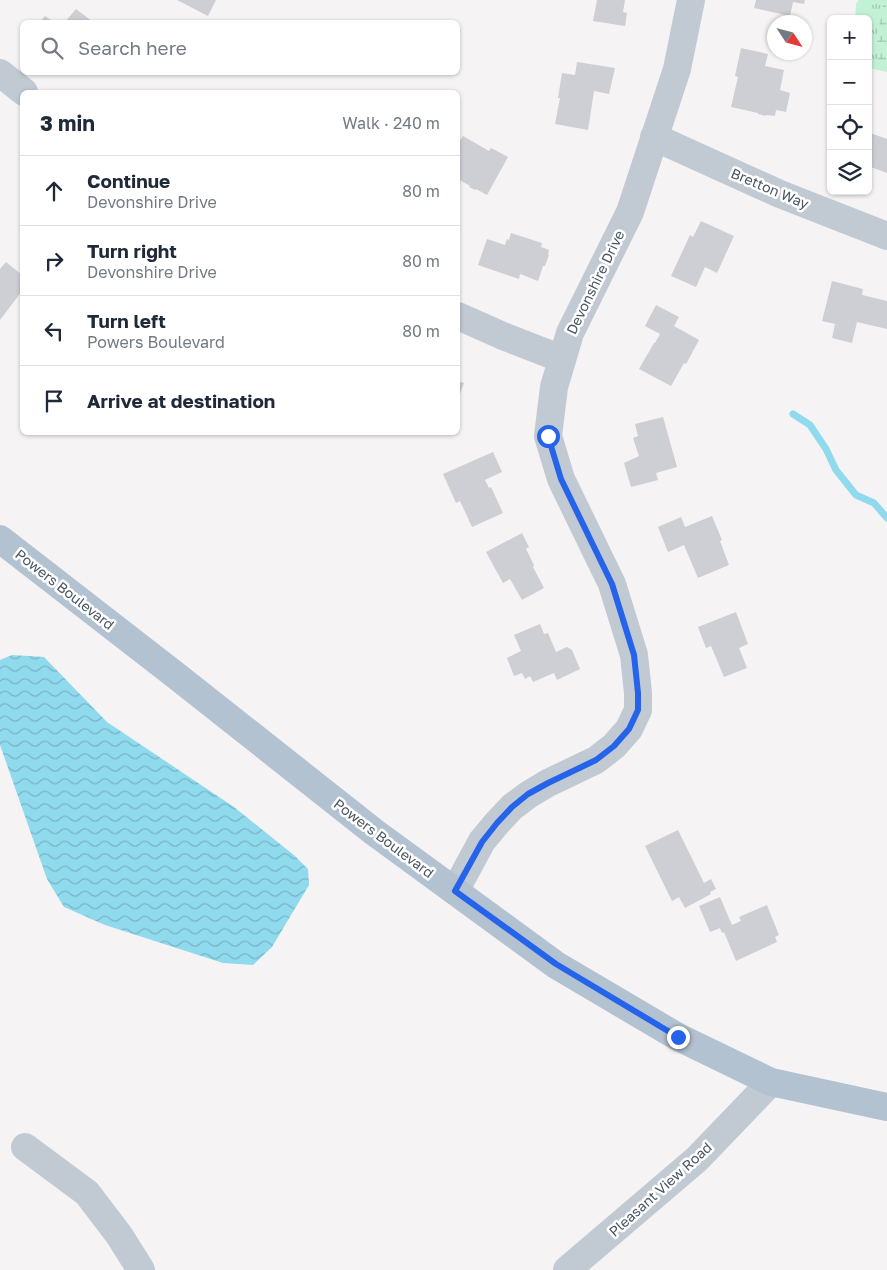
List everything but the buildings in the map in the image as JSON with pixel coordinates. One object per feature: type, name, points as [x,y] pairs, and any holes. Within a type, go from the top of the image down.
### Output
[{"type":"main road","name":"Powers Boulevard","points":[[0,539],[374,832],[556,964],[678,1037],[771,1082],[887,1107]]},
{"type":"street","name":"Devonshire Drive","points":[[455,891],[482,842],[512,807],[528,794],[596,760],[614,746],[629,729],[638,710],[634,655],[612,584],[561,479],[548,436],[554,388],[570,333],[630,212],[677,69],[691,0]]},
{"type":"street","points":[[0,73],[21,90]]},
{"type":"street","name":"Bretton Way","points":[[654,137],[780,194],[887,236]]},
{"type":"street","points":[[460,317],[562,360]]},
{"type":"street","name":"Pleasant View Road","points":[[569,1270],[698,1159],[771,1082]]},
{"type":"street","points":[[25,1147],[87,1193],[119,1235],[141,1270]]},
{"type":"green space","points":[[859,0],[887,0],[887,72],[872,69],[872,15],[855,15],[856,4]]},
{"type":"green space","points":[[887,1],[887,65],[878,64],[877,37],[883,4]]},
{"type":"water","points":[[12,655],[44,657],[107,722],[234,807],[295,856],[308,869],[309,885],[272,947],[253,965],[223,963],[105,925],[64,907],[47,879],[0,745],[0,660]]},
{"type":"waterway","points":[[793,414],[810,425],[826,449],[836,470],[856,495],[874,503],[887,518]]},
{"type":"route","points":[[548,436],[561,479],[612,584],[634,655],[638,710],[629,729],[614,746],[596,760],[528,794],[512,807],[482,842],[455,891],[556,964],[678,1037]]}]
